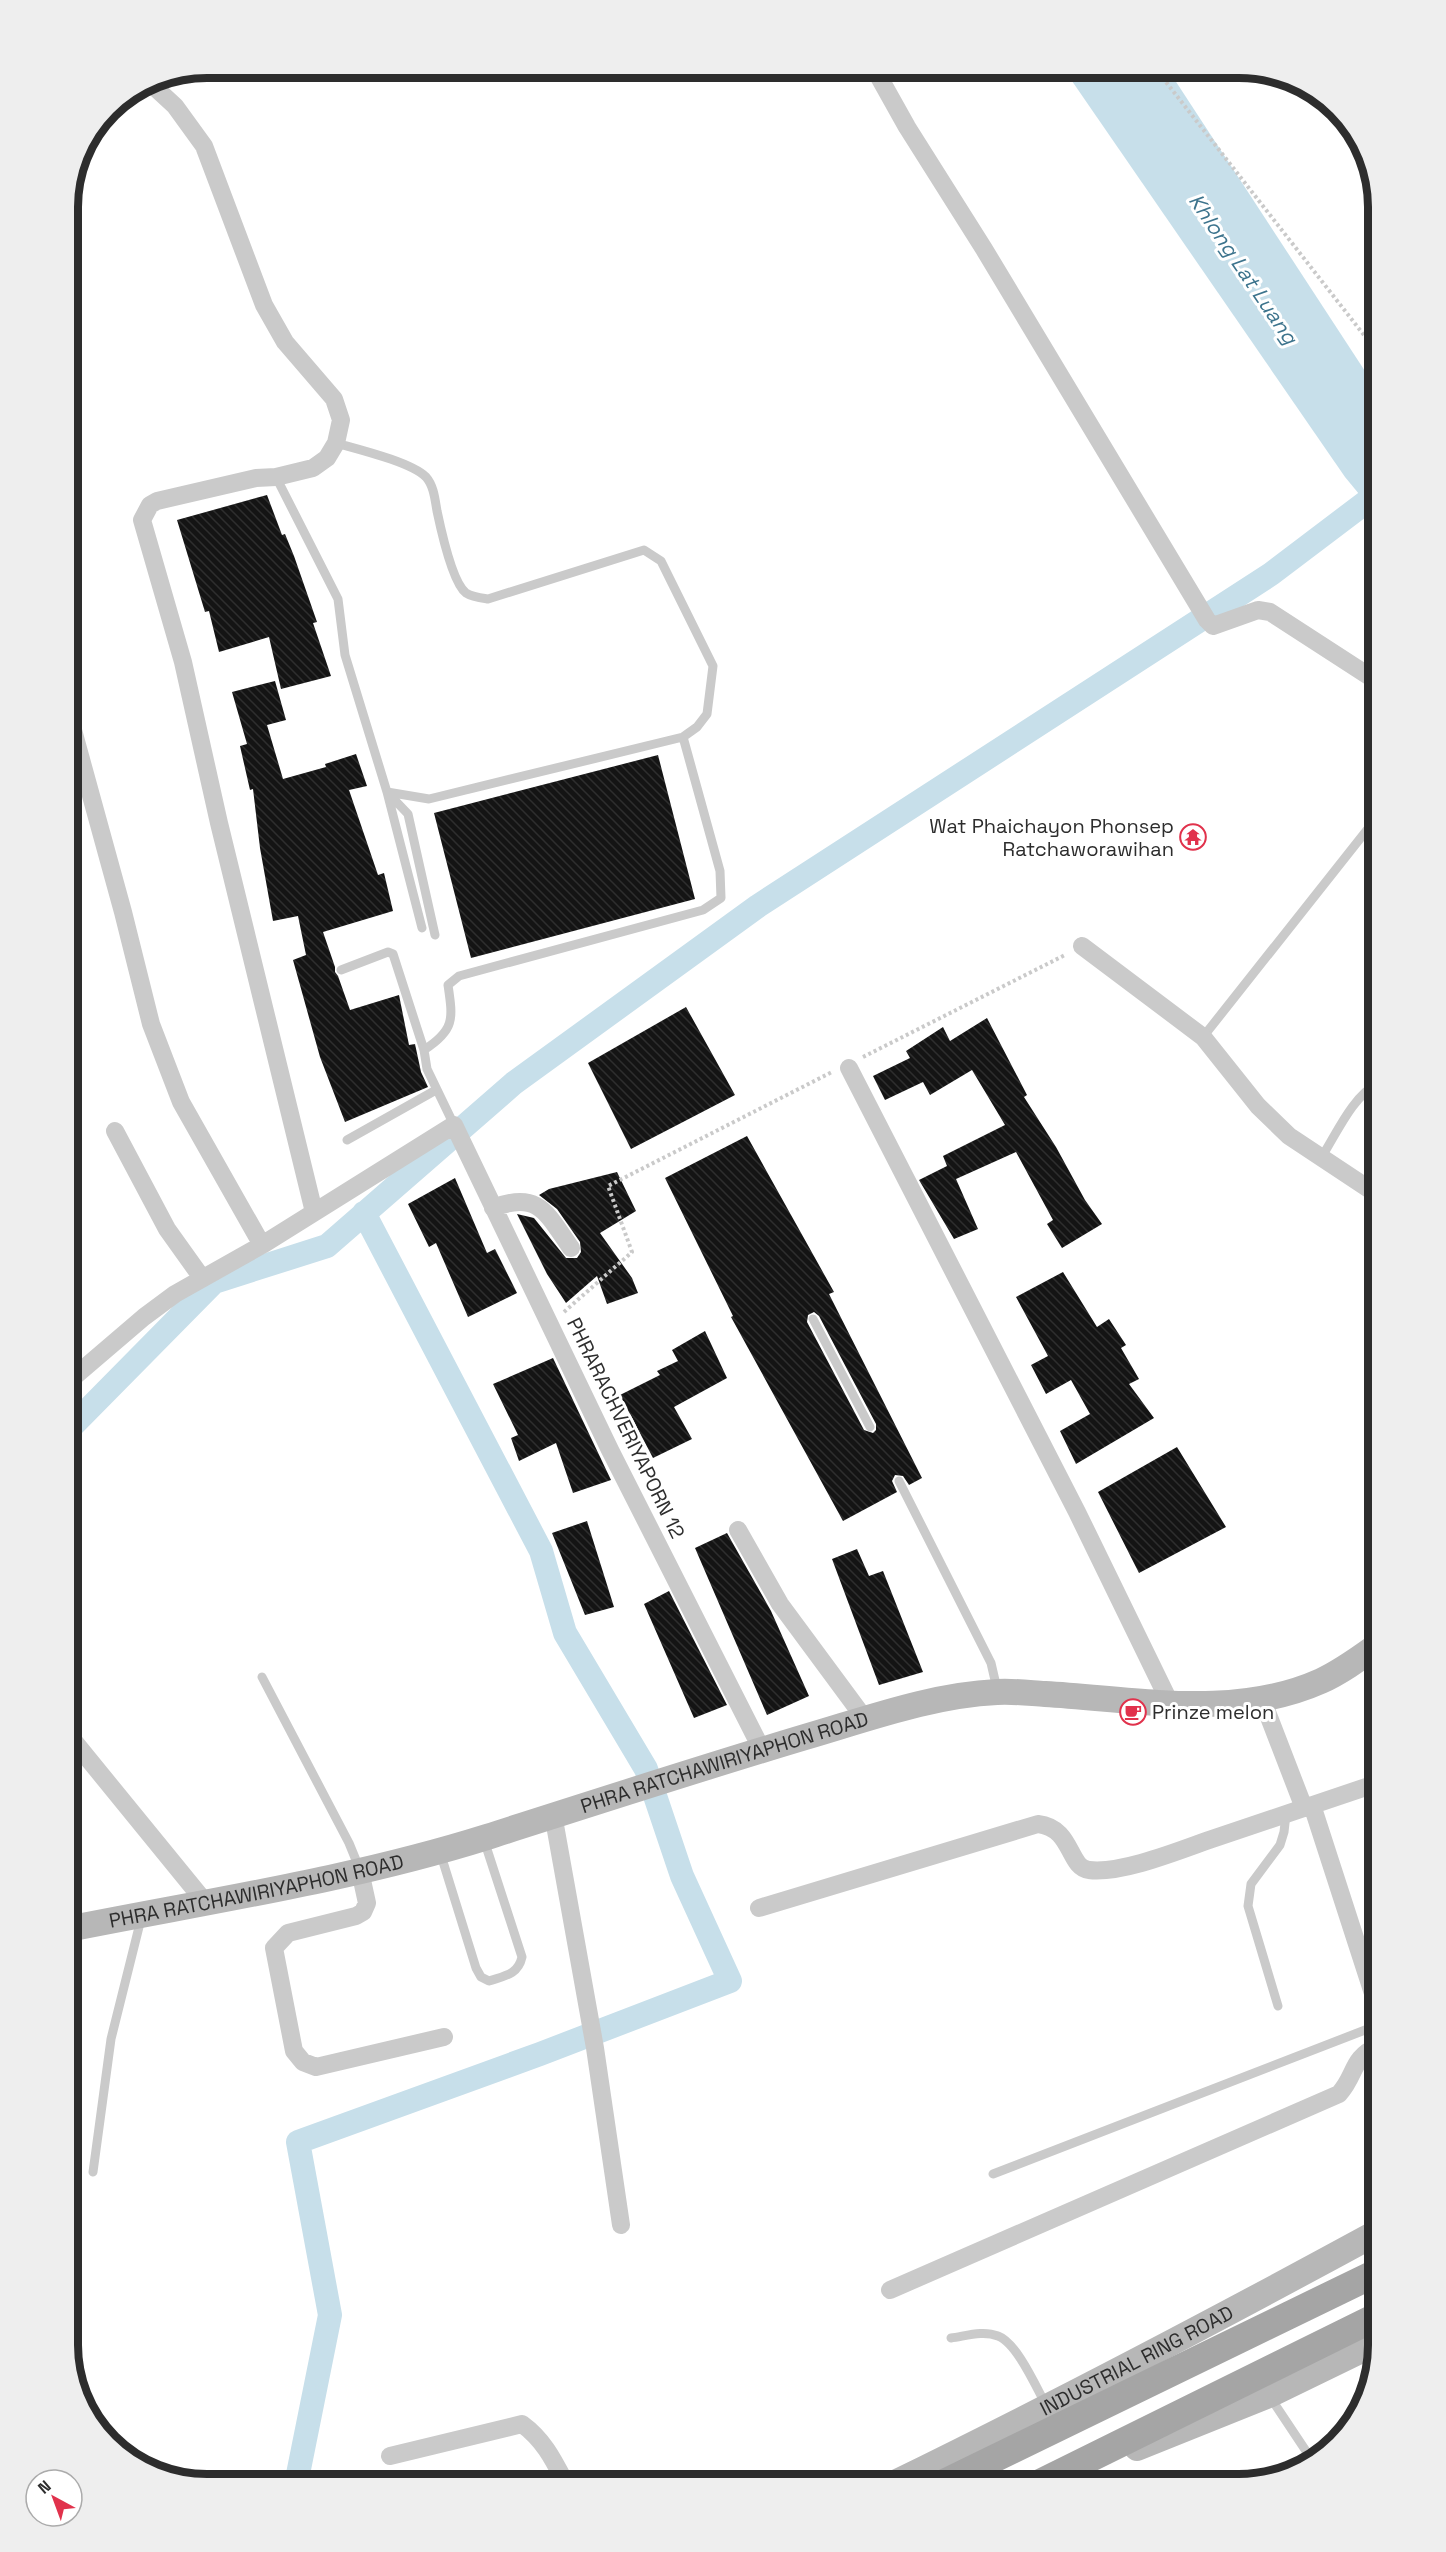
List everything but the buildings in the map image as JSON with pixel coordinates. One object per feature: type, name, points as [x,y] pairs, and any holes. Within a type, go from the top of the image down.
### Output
[{"type":"main road","name":"PHRA RATCHAWIRIYAPHON ROAD","points":[[78,1927],[299,1885],[360,1871],[483,1838],[622,1792],[924,1703],[998,1692],[1209,1705],[1262,1699],[1292,1692],[1322,1681],[1368,1651]]},
{"type":"main road","name":"INDUSTRIAL RING ROAD","points":[[913,2474],[1186,2337],[1368,2237]]},
{"type":"main road","name":"INDUSTRIAL RING ROAD","points":[[963,2474],[1368,2277]]},
{"type":"main road","points":[[1058,2474],[1368,2321]]},
{"type":"main road","points":[[1071,2474],[1269,2395],[1368,2347]]},
{"type":"street","points":[[880,78],[907,127],[984,249],[1207,620],[1213,626],[1258,610],[1270,612],[1368,676]]},
{"type":"street","points":[[157,88],[175,106],[204,146],[264,305],[285,342],[334,399],[341,420],[336,443],[327,458],[314,468],[276,477],[256,478],[157,501],[150,505],[142,520],[183,662],[219,823],[314,1212]]},
{"type":"street","points":[[78,748],[151,1024],[181,1102],[262,1245]]},
{"type":"street","points":[[1082,946],[1203,1036],[1258,1106],[1289,1136],[1321,1158],[1368,1185]]},
{"type":"street","points":[[850,1065],[1077,1512],[1170,1703]]},
{"type":"street","points":[[78,1373],[144,1317],[201,1278],[262,1245],[455,1127]]},
{"type":"street","name":"PHRARACHVERIYAPORN 12","points":[[455,1127],[610,1450],[762,1750]]},
{"type":"street","points":[[115,1131],[167,1229],[201,1278]]},
{"type":"street","points":[[493,1208],[513,1200],[530,1202],[547,1214],[572,1248]]},
{"type":"street","points":[[738,1530],[780,1604],[865,1719]]},
{"type":"street","points":[[1262,1699],[1308,1806],[1368,1980]]},
{"type":"street","points":[[78,1746],[206,1902]]},
{"type":"street","points":[[759,1908],[1038,1824],[1050,1825],[1060,1832],[1080,1867],[1086,1870],[1102,1870],[1147,1861],[1368,1786]]},
{"type":"street","points":[[553,1814],[595,2048],[621,2225]]},
{"type":"street","points":[[360,1871],[368,1903],[363,1912],[356,1916],[288,1933],[274,1948],[294,2051],[303,2062],[316,2067],[444,2037]]},
{"type":"street","points":[[890,2290],[1339,2094],[1349,2083],[1352,2069],[1363,2053],[1368,2051]]},
{"type":"street","points":[[390,2456],[522,2424],[538,2436],[561,2474]]},
{"type":"lane","points":[[336,443],[377,455],[425,476],[433,489],[440,525],[457,581],[464,591],[472,596],[488,599],[644,550],[661,561],[713,666],[707,714],[696,728],[682,737],[429,799],[387,792]]},
{"type":"lane","points":[[276,477],[338,599],[345,655],[387,792],[422,928]]},
{"type":"lane","points":[[424,1050],[443,1038],[452,1022],[448,985],[459,976],[703,910],[721,898],[720,871],[682,737]]},
{"type":"lane","points":[[387,792],[408,814],[435,935]]},
{"type":"lane","points":[[1203,1036],[1368,829]]},
{"type":"lane","points":[[341,970],[388,952],[393,954],[424,1050],[427,1069],[455,1127]]},
{"type":"lane","points":[[1321,1158],[1357,1102],[1368,1089]]},
{"type":"lane","points":[[347,1140],[436,1090]]},
{"type":"lane","points":[[813,1318],[870,1427]]},
{"type":"lane","points":[[899,1481],[991,1663],[998,1692]]},
{"type":"lane","points":[[262,1677],[349,1843],[360,1871]]},
{"type":"lane","points":[[1278,2006],[1248,1906],[1251,1884],[1280,1845],[1286,1814]]},
{"type":"lane","points":[[439,1850],[476,1968],[481,1977],[489,1981],[514,1972],[520,1966],[522,1957],[483,1838]]},
{"type":"lane","points":[[93,2172],[111,2039],[142,1914]]},
{"type":"lane","points":[[993,2174],[1368,2029]]},
{"type":"lane","points":[[951,2338],[984,2333],[1000,2336],[1017,2354],[1048,2408]]},
{"type":"lane","points":[[1269,2395],[1308,2454]]},
{"type":"path","points":[[1163,78],[1368,340]]},
{"type":"path","points":[[550,1324],[632,1252],[608,1186],[1082,946]]},
{"type":"water","name":"Khlong Lat Luang","points":[[1070,78],[1174,78],[1368,376],[1368,505],[1345,477]]},
{"type":"waterway","points":[[78,1420],[214,1282],[327,1246],[514,1083],[758,906],[1271,574],[1368,501]]},
{"type":"waterway","points":[[298,2474],[330,2315],[298,2142],[540,2054],[730,1981],[682,1876],[646,1769],[565,1633],[541,1551],[364,1213]]},
{"type":"place","name":"Wat Phaichayon Phonsep Ratchaworawihan","points":[[1193,837]]},
{"type":"place","name":"Prinze melon","points":[[1133,1712]]}]
